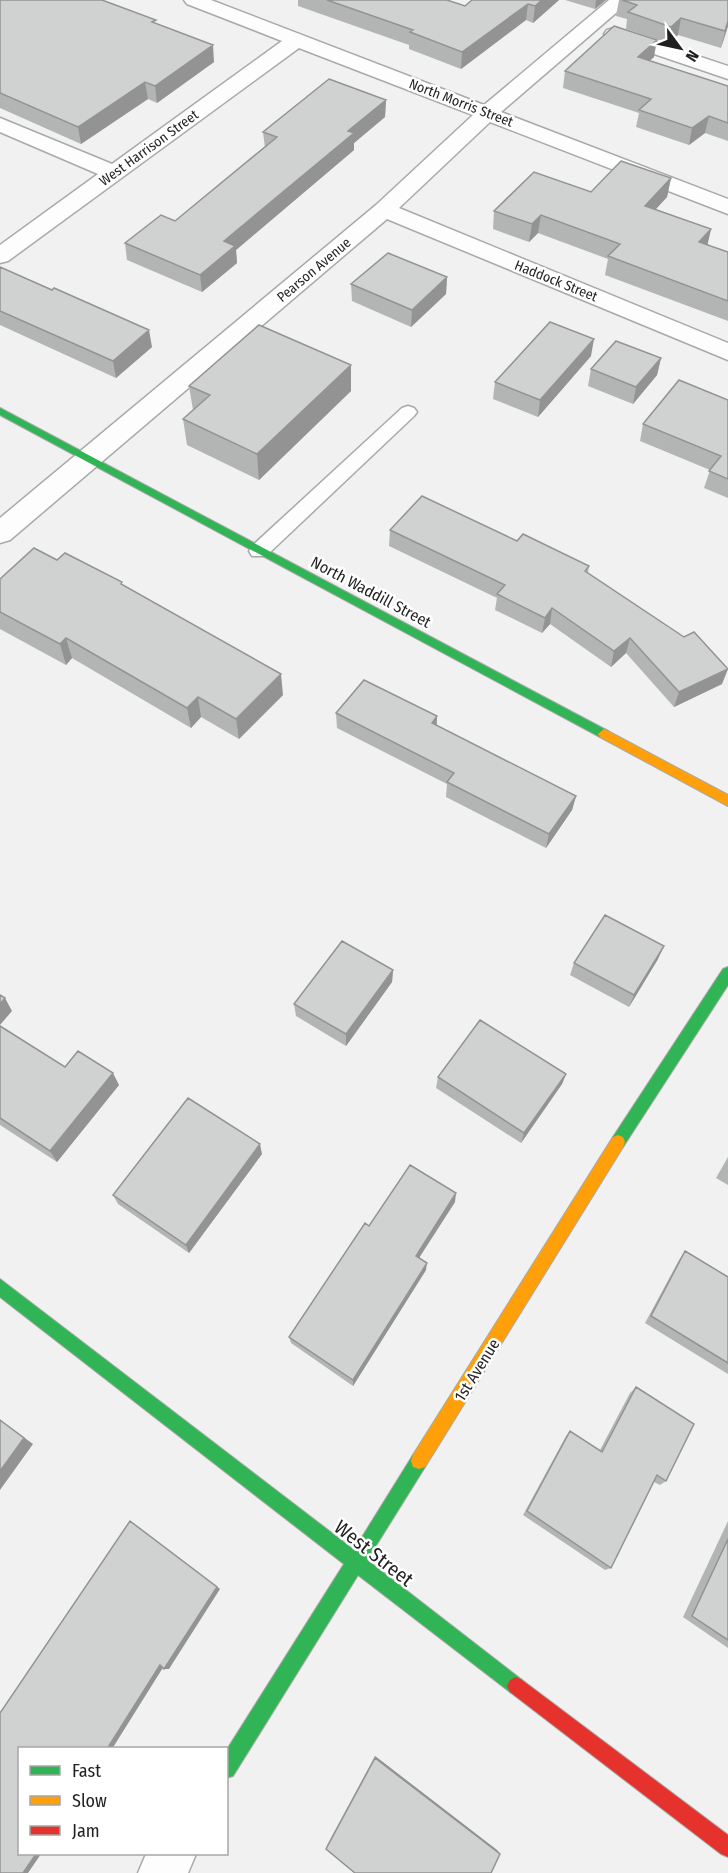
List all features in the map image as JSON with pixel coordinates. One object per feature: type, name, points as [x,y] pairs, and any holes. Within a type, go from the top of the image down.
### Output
[{"type":"street","name":"North Morris Street","points":[[194,0],[728,207]]},
{"type":"street","name":"Pearson Avenue","points":[[0,533],[384,210],[487,113],[621,0]]},
{"type":"street","points":[[590,26],[728,73]]},
{"type":"street","name":"West Harrison Street","points":[[0,256],[298,39]]},
{"type":"street","points":[[0,124],[114,173]]},
{"type":"street","name":"Haddock Street","points":[[384,210],[728,352]]},
{"type":"street","name":"North Waddill Street","points":[[0,411],[728,801]]},
{"type":"street","name":"1st Avenue","points":[[228,1766],[624,1133],[728,973]]},
{"type":"street","name":"West Street","points":[[0,1287],[356,1564],[728,1847]]},
{"type":"street","points":[[160,1873],[172,1855]]},
{"type":"lane","points":[[259,551],[408,412]]},
{"type":"building","points":[[0,0],[102,0],[213,45],[155,86],[145,82],[78,127],[0,93]]},
{"type":"building","points":[[327,0],[447,0],[465,6],[472,0],[542,0],[535,6],[528,4],[462,52],[410,32],[413,30]]},
{"type":"building","points":[[622,0],[728,0],[728,21],[725,31],[681,18],[671,27],[628,12],[637,5]]},
{"type":"building","points":[[614,26],[657,40],[638,57],[728,86],[728,123],[709,116],[692,128],[639,110],[651,99],[565,71]]},
{"type":"building","points":[[329,79],[386,100],[348,131],[354,133],[224,241],[235,246],[200,275],[125,243],[161,215],[175,221],[277,137],[263,132]]},
{"type":"building","points":[[621,161],[671,178],[645,206],[711,229],[699,242],[728,252],[728,301],[608,256],[620,244],[541,215],[532,224],[494,211],[534,172],[591,192]]},
{"type":"building","points":[[388,253],[447,277],[412,310],[351,284]]},
{"type":"building","points":[[0,267],[149,330],[113,361],[0,311]]},
{"type":"building","points":[[550,322],[594,339],[540,400],[495,382]]},
{"type":"building","points":[[259,325],[351,365],[257,454],[183,419],[210,395],[189,386]]},
{"type":"building","points":[[616,341],[661,358],[636,387],[591,369]]},
{"type":"building","points":[[679,380],[728,400],[728,479],[709,471],[721,456],[643,424]]},
{"type":"building","points":[[422,496],[517,541],[523,534],[589,566],[585,571],[684,637],[694,632],[728,669],[679,692],[630,638],[614,651],[552,608],[545,618],[497,594],[505,585],[390,530]]},
{"type":"building","points":[[34,548],[57,560],[65,553],[122,582],[121,584],[281,674],[236,719],[198,697],[187,708],[66,638],[60,644],[0,612],[0,579]]},
{"type":"building","points":[[364,680],[437,716],[432,723],[576,796],[549,834],[447,782],[454,773],[336,713]]},
{"type":"building","points":[[605,915],[664,946],[634,995],[574,963]]},
{"type":"building","points":[[342,941],[393,970],[346,1034],[294,1004]]},
{"type":"building","points":[[480,1020],[566,1074],[524,1133],[438,1077]]},
{"type":"building","points":[[0,1026],[65,1067],[78,1051],[113,1073],[50,1151],[0,1118]]},
{"type":"building","points":[[188,1098],[260,1144],[186,1245],[113,1195]]},
{"type":"building","points":[[410,1165],[456,1193],[416,1256],[427,1263],[353,1380],[289,1337],[365,1223],[369,1226]]},
{"type":"building","points":[[685,1251],[728,1277],[728,1363],[651,1316]]},
{"type":"building","points":[[636,1387],[694,1424],[666,1481],[657,1475],[611,1568],[527,1511],[570,1431],[602,1452]]},
{"type":"building","points":[[0,1420],[24,1438],[0,1471]]},
{"type":"building","points":[[130,1521],[217,1587],[164,1669],[160,1665],[108,1747],[18,1747],[18,1855],[35,1855],[23,1873],[0,1873],[0,1713]]},
{"type":"building","points":[[728,1539],[728,1640],[692,1616]]},
{"type":"building","points":[[375,1758],[500,1854],[491,1873],[355,1873],[326,1849]]},
{"type":"traffic: fast","points":[[0,411],[604,734]]},
{"type":"traffic: fast","points":[[618,1142],[728,973]]},
{"type":"traffic: fast","points":[[0,1287],[516,1686]]},
{"type":"traffic: fast","points":[[228,1766],[419,1461]]},
{"type":"traffic: slow","points":[[604,734],[728,801]]},
{"type":"traffic: slow","points":[[419,1461],[618,1142]]},
{"type":"traffic: jam","points":[[516,1686],[728,1847]]}]
